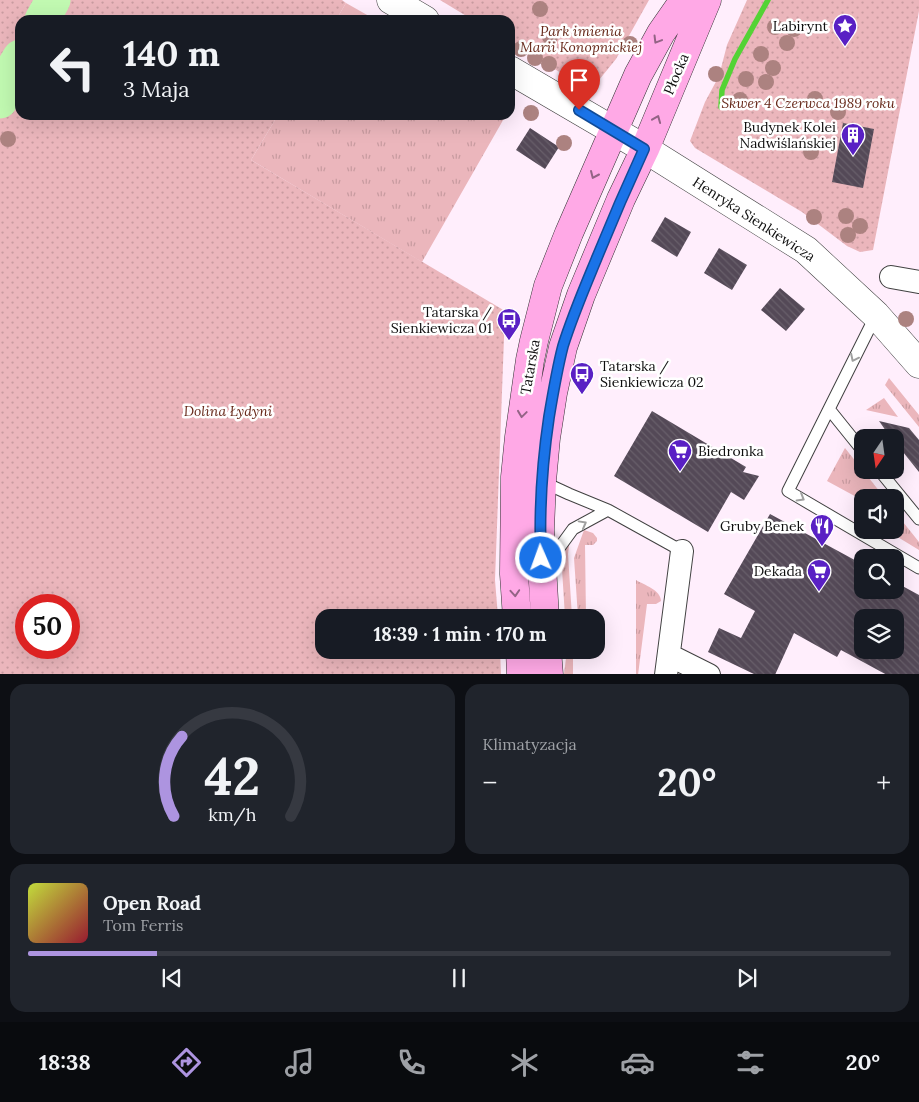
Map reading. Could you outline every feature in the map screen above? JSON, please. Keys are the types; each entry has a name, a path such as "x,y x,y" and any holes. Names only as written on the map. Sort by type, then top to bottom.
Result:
{"main road":[{"path":"613,131 642,65 684,0"},
{"name":"Płocka","path":"644,149 707,0"},
{"name":"Tatarska","path":"516,609 514,574 515,477 519,437 534,341 548,286 613,131"},
{"name":"Tatarska","path":"544,609 540,530 546,438 553,392 563,346 585,286 644,149"},
{"path":"520,659 521,674"},
{"path":"548,659 549,674"}],"street":[{"path":"391,0 416,15"},
{"name":"Henryka Sienkiewicza","path":"515,73 644,149 806,250 876,315 919,364"},
{"path":"891,277 919,282"},
{"path":"682,551 668,665 708,674"}],"lane":[{"path":"876,315 788,491 919,568"},
{"path":"829,409 854,440"},
{"path":"886,479 919,520"},
{"path":"542,481 608,510 682,551"},
{"path":"541,572 573,529 608,510"}],"green space":[{"name":"Dolina Łydyni","path":"0,0 342,0 346,3 339,15 15,15 15,120 275,120 251,160 505,311 495,580 497,609 315,609 315,659 500,659 501,674 0,674"},
{"name":"Park imienia Marii Konopnickiej","path":"440,0 649,0 616,59 599,80 571,79 515,45 515,15 465,15"},
{"name":"Skwer 4 Czerwca 1989 roku","path":"747,0 919,0 919,11 873,250 860,252 847,246 802,212 695,148 690,141 705,102 719,76 727,45"},
{"path":"346,3 367,15 339,15"},
{"path":"275,120 503,120 422,262 251,160"},
{"path":"889,378 919,415 919,427 885,385"},
{"path":"884,398 898,417 866,410"},
{"path":"845,448 854,459 854,479 870,479 878,489 854,489 854,496 827,481"},
{"path":"904,523 919,542 919,550 901,539 904,539"},
{"path":"584,530 593,533 597,541 593,545 585,545 586,609 577,609 574,558"},
{"path":"570,538 568,554 571,609 564,609 562,552"},
{"path":"636,580 655,591 661,601 656,604 647,604 638,674 636,674"},
{"path":"566,659 573,659 573,674 564,674"}],"building":[{"name":"Budynek Kolei Nadwiślańskiej","path":"843,123 874,129 863,188 832,182"},
{"path":"530,128 559,147 545,169 516,150"},
{"path":"665,217 691,232 677,257 651,241"},
{"path":"719,248 747,265 732,290 704,273"},
{"path":"780,288 805,309 786,331 761,310"},
{"name":"Biedronka","path":"652,411 746,467 743,472 759,476 744,500 731,492 708,532 614,476"},
{"path":"879,421 909,428 919,440 919,472 904,453 904,429 885,429"},
{"name":"Dekada","path":"770,514 854,560 854,599 904,599 904,587 919,595 919,674 885,674 858,659 904,659 904,609 854,609 854,657 841,650 837,657 794,633 775,674 754,674 708,652 719,628 741,638 755,611 724,594"}],"waterway":[{"path":"45,15 53,0"},
{"path":"721,107 722,90 735,59 768,0"},
{"path":"0,101 15,65"}],"place":[{"name":"Labirynt","path":"845,47"},
{"name":"Budynek Kolei Nadwiślańskiej","path":"853,156"},
{"name":"Tatarska / Sienkiewicza 01","path":"509,341"},
{"name":"Tatarska / Sienkiewicza 02","path":"582,395"},
{"name":"Biedronka","path":"680,472"},
{"name":"Gruby Benek","path":"822,547"},
{"name":"Dekada","path":"819,592"}],"route":[{"path":"541,558 542,481 546,438 563,346 581,295 644,149 579,110"}]}
